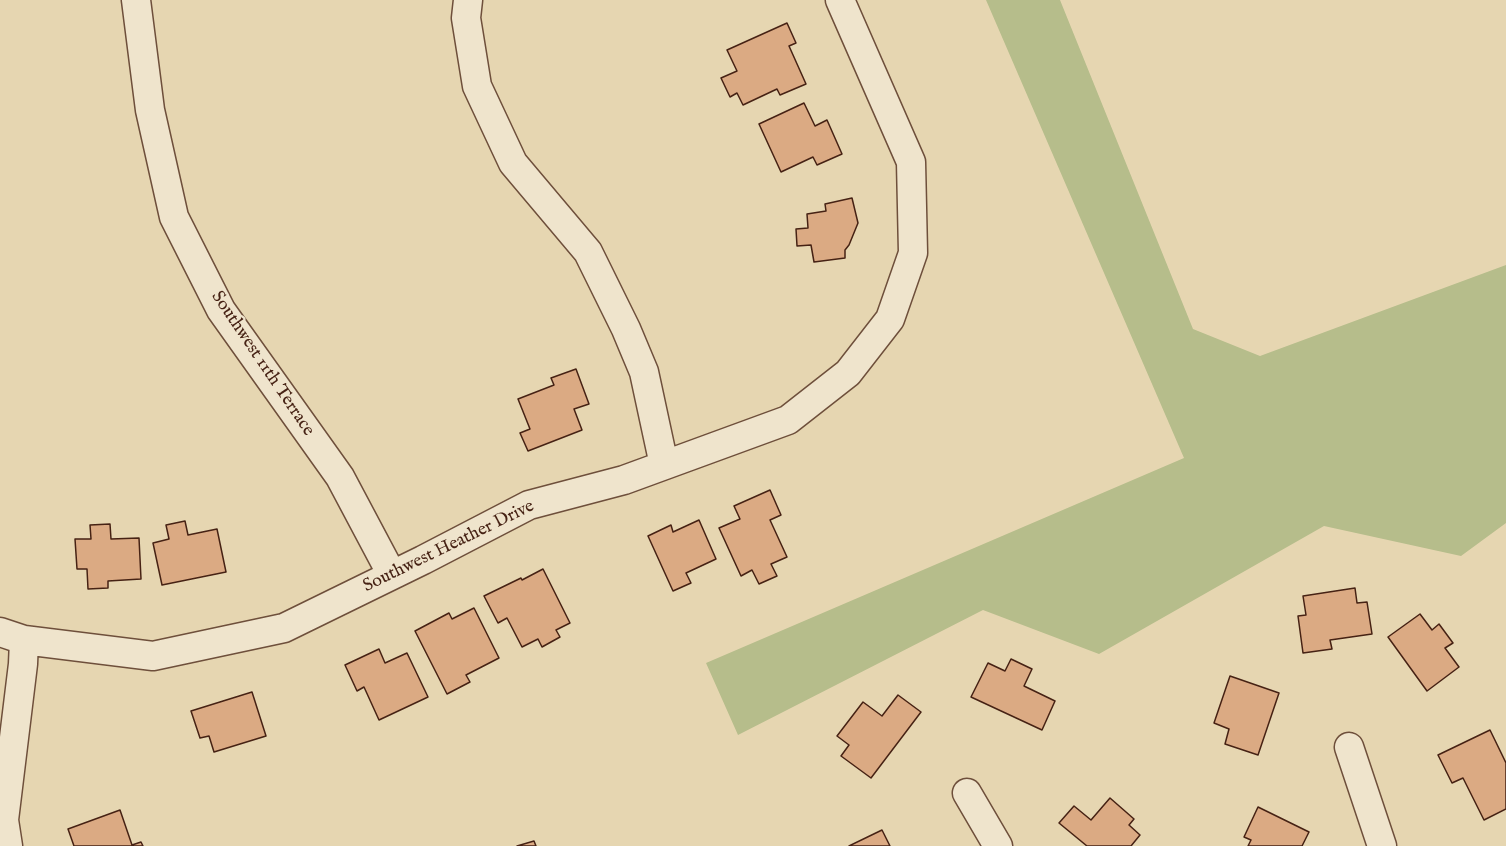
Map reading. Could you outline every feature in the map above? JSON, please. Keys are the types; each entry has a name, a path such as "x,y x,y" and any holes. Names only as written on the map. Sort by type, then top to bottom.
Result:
{"street":[{"name":"Southwest 11th Terrace","path":"136,0 150,110 174,217 221,310 340,477 392,575"},
{"path":"468,0 466,18 477,86 513,163 588,252 644,372 664,465"},
{"name":"Southwest Heather Drive","path":"12,636 153,656 284,628 529,505 624,480 788,420 848,373 890,319 913,253 911,162 840,0"},
{"path":"8,846 4,820 23,664 12,636"},
{"path":"1349,747 1382,846"},
{"path":"967,793 998,846"}],"green space":[{"path":"986,0 1060,0 1193,329 1260,356 1506,265 1506,523 1461,556 1324,526 1099,654 983,610 738,735 706,663 1184,458"}],"building":[{"path":"787,23 796,43 789,46 806,84 780,95 777,89 743,105 737,93 730,97 721,78 737,71 727,50"},
{"path":"804,103 815,126 827,120 842,154 817,165 813,157 781,172 759,124"},
{"path":"852,198 858,223 845,250 845,258 814,262 811,245 797,246 796,229 808,228 807,214 826,211 825,204"},
{"path":"576,369 589,404 574,409 582,430 528,451 520,433 530,429 518,399 554,385 551,378"},
{"path":"770,490 781,515 770,520 787,557 771,564 777,576 759,584 752,570 741,576 719,528 740,519 734,506"},
{"path":"699,520 716,559 686,573 691,583 673,591 648,536 671,525 673,532"},
{"path":"185,521 188,535 217,529 226,572 162,585 153,543 169,539 166,525"},
{"path":"110,524 111,539 139,538 141,579 108,581 108,588 88,589 87,569 77,569 75,539 91,539 90,525"},
{"path":"543,569 570,623 556,630 560,637 542,647 538,639 522,647 507,618 498,623 484,596"},
{"path":"1355,588 1357,603 1367,602 1372,634 1330,640 1332,649 1303,653 1298,616 1306,615 1303,596"},
{"path":"474,608 499,658 466,675 470,682 447,694 415,631 449,613 452,619"},
{"path":"1420,614 1432,630 1439,624 1453,643 1445,648 1459,667 1427,691 1388,637"},
{"path":"379,649 385,663 407,653 428,697 379,720 364,687 357,691 345,665"},
{"path":"1011,659 1032,669 1024,686 1055,701 1042,730 971,697 988,663 1005,671"},
{"path":"1230,676 1279,693 1258,755 1225,744 1229,729 1214,723"},
{"path":"252,692 266,736 214,752 209,736 200,738 191,711"},
{"path":"898,695 921,712 871,778 841,756 849,745 837,736 863,702 882,716"},
{"path":"1490,730 1506,763 1506,809 1484,820 1463,778 1452,783 1438,755"},
{"path":"1110,798 1134,819 1129,825 1140,835 1131,846 1087,846 1059,823 1074,806 1091,820"},
{"path":"1258,807 1309,832 1302,846 1248,846 1251,840 1244,837"},
{"path":"120,810 132,845 141,842 143,846 74,846 68,829"},
{"path":"882,830 890,846 849,846"},
{"path":"534,841 536,846 517,846"}]}
